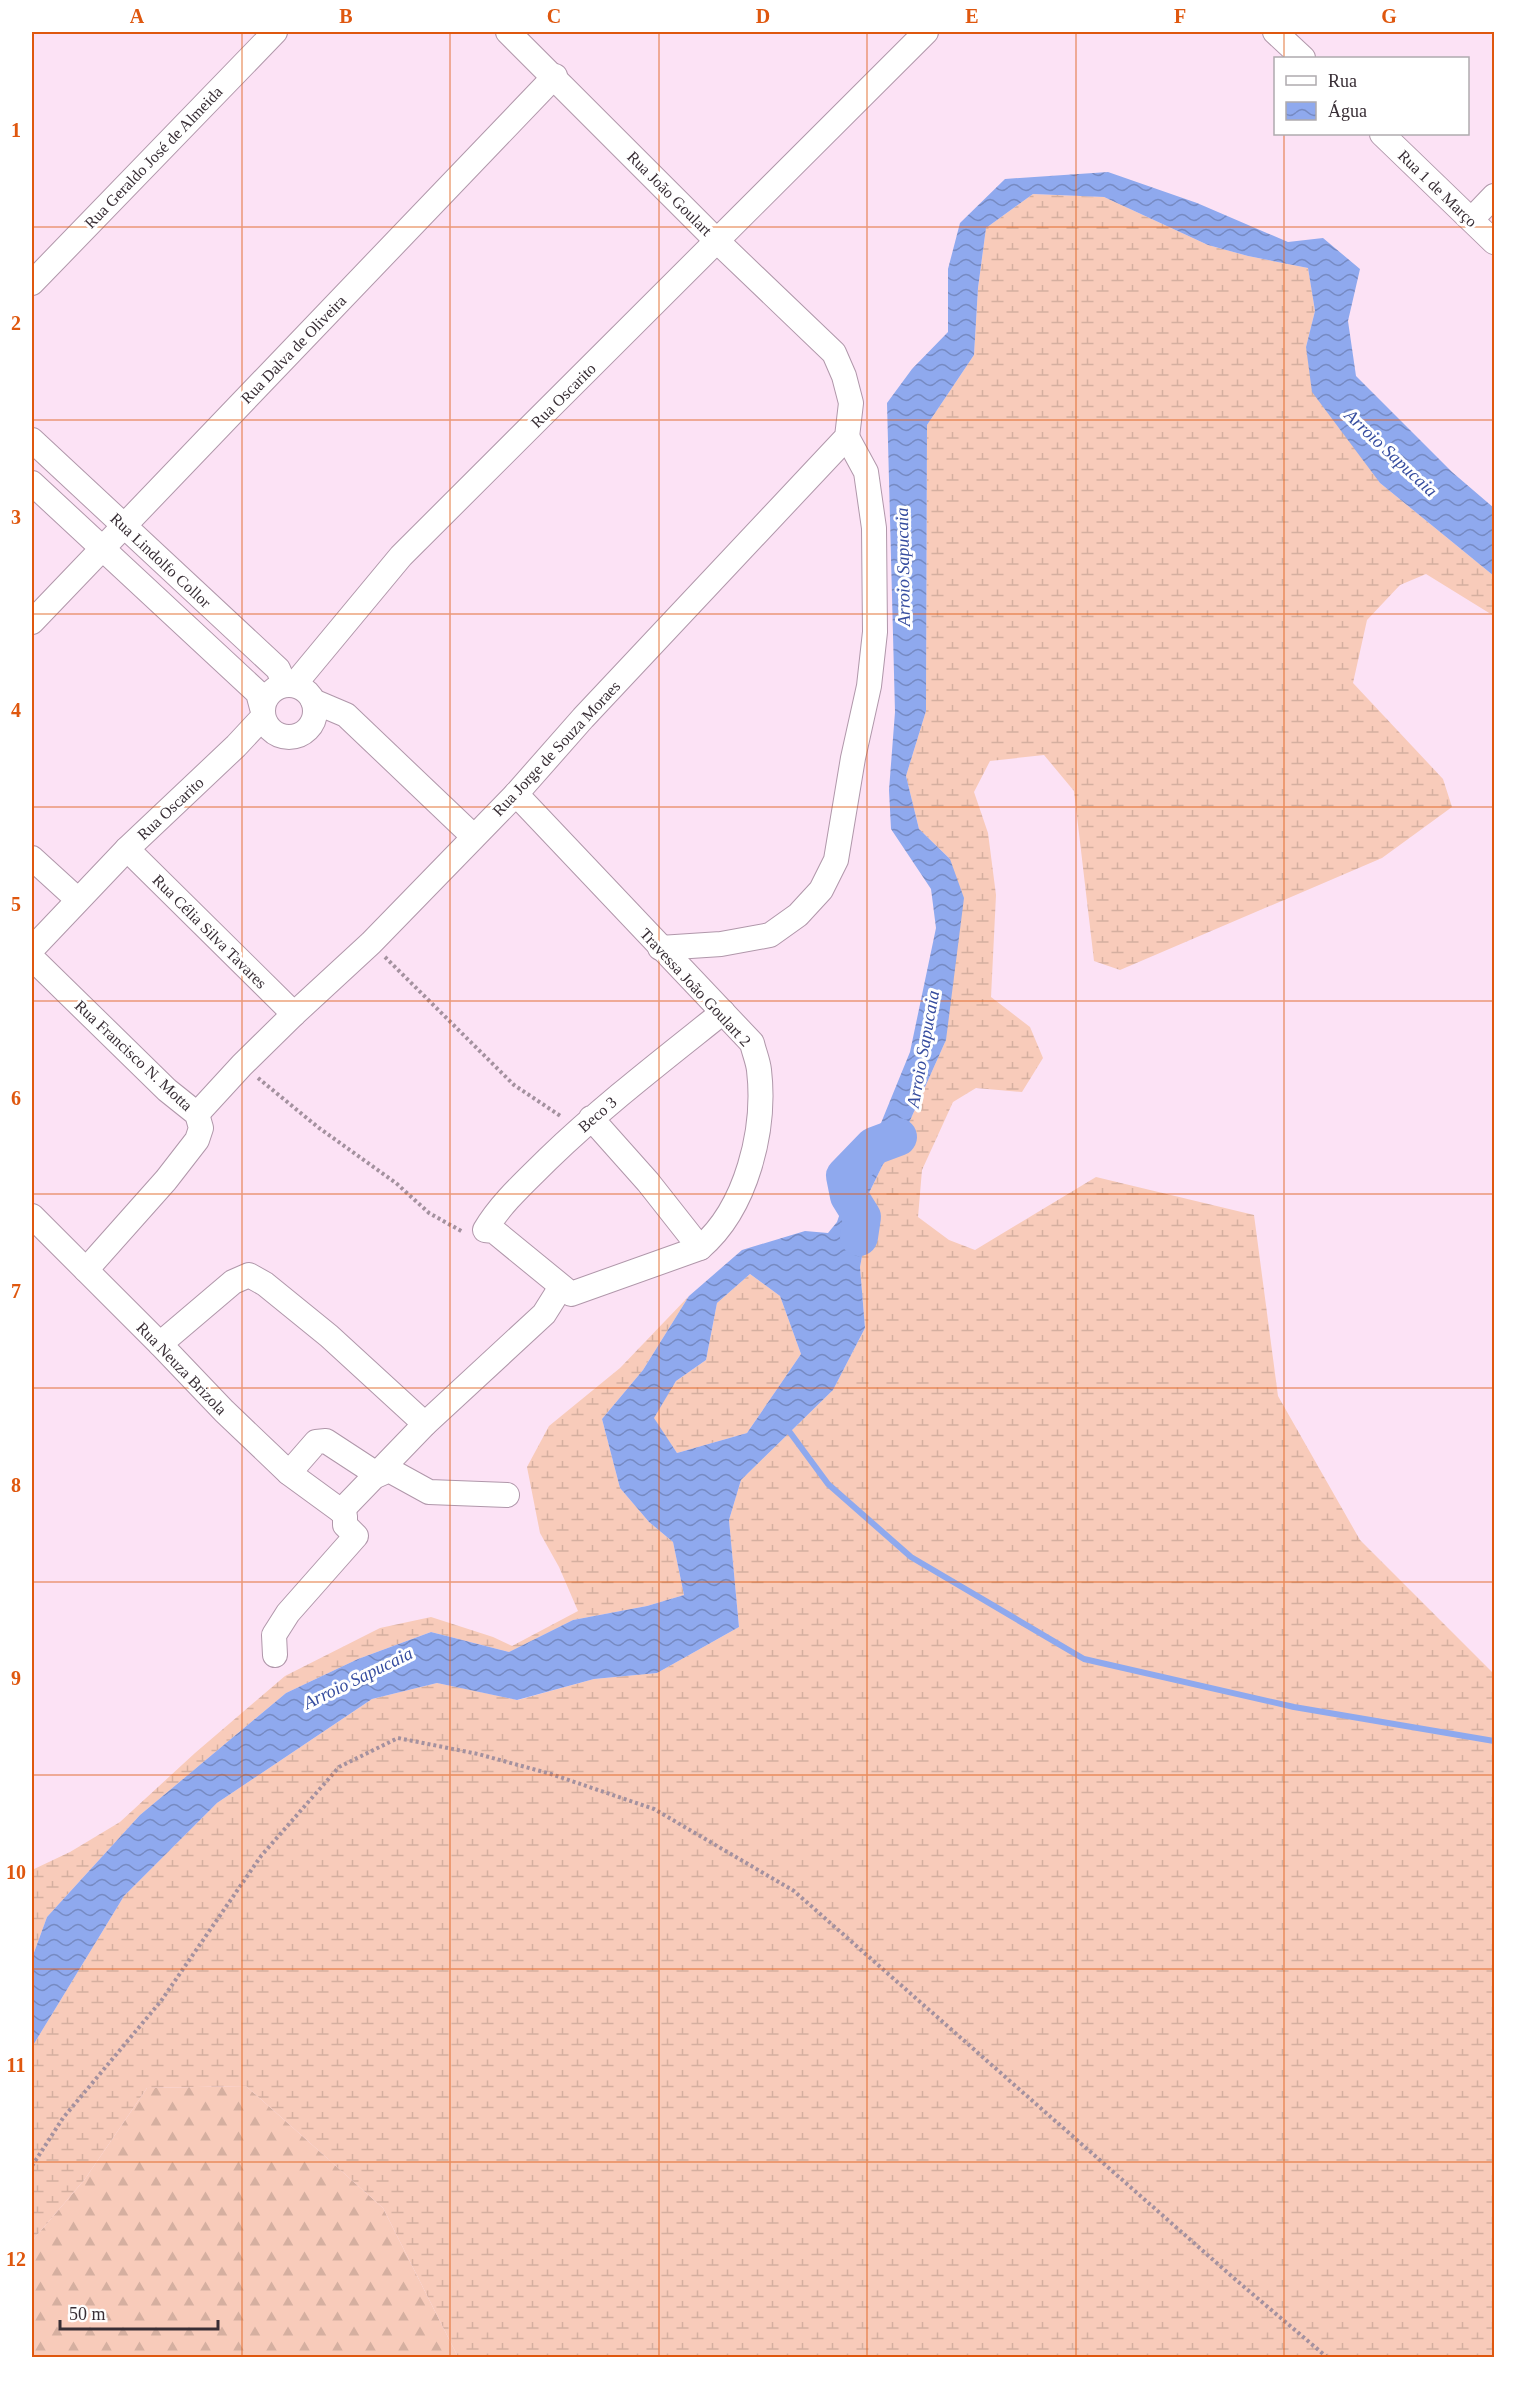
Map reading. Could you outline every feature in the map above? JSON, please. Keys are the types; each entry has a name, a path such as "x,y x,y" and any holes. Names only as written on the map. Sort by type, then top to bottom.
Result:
{"street":[{"name":"Rua Geraldo José de Almeida","path":"32,283 275,32"},
{"name":"Rua João Goulart","path":"508,32 555,76 717,241 834,352 844,376 851,403 847,436"},
{"name":"Rua Oscarito","path":"289,685 401,556 926,32"},
{"path":"1275,32 1302,57"},
{"name":"Rua Dalva de Oliveira","path":"32,622 555,76"},
{"name":"Rua 1 de Março","path":"1383,135 1494,242"},
{"path":"1472,219 1494,196"},
{"path":"660,948 722,944 770,935 798,915 821,890 836,860 853,758 869,686 875,632 874,528 866,472 847,436"},
{"name":"Rua Jorge de Souza Moraes","path":"197,1114 242,1065 371,943 516,794 583,718 847,436"},
{"name":"Rua Lindolfo Collor","path":"32,440 278,669 289,685"},
{"name":"Rua Lindolfo Collor","path":"32,483 258,693 262,713"},
{"path":"289,685 309,693 313,701 315,709 310,726 297,736 279,736 272,731 262,713 270,692 289,685"},
{"path":"313,701 346,715 473,836"},
{"name":"Rua Oscarito","path":"32,948 127,849 236,746 262,713"},
{"name":"Travessa João Goulart 2","path":"516,794 752,1043 759,1068 760,1103 756,1146 735,1204 716,1234 700,1248"},
{"name":"Rua Célia Silva Tavares","path":"127,849 294,1014"},
{"path":"32,858 77,899"},
{"name":"Rua Francisco N. Motta","path":"32,958 167,1090 197,1114 201,1128 197,1140 166,1180 86,1269"},
{"name":"Beco 3","path":"485,1230 527,1180 586,1123 723,1012"},
{"path":"485,1230 494,1231 571,1294 700,1248 648,1182 586,1123"},
{"name":"Rua Neuza Brizola","path":"32,1216 224,1411 289,1473 341,1511"},
{"path":"160,1344 233,1282 249,1275 265,1284 328,1336 425,1424"},
{"path":"275,1655 274,1635 288,1613 356,1536 345,1525 345,1516 341,1511 425,1424 544,1314 561,1287"},
{"path":"289,1473 316,1442 326,1441 378,1474"},
{"path":"378,1474 389,1470 429,1492 507,1495"}],"path":[{"path":"371,943 514,1085 586,1123"},
{"path":"242,1065 319,1128 396,1183 429,1213 476,1239 485,1230"},
{"path":"32,2166 63,2118 161,2001 261,1856 339,1767 398,1738 478,1754 551,1774 654,1809 794,1891 1328,2358"}],"green space":[{"path":"1033,194 1104,197 1208,245 1308,268 1315,311 1306,347 1380,483 1494,576 1494,616 1426,574 1400,585 1367,620 1353,683 1443,779 1452,807 1382,858 1120,970 1094,961 1074,791 1044,755 990,761 974,792 988,833 996,895 991,997 1030,1027 1043,1058 1022,1092 976,1088 953,1102 922,1170 918,1217 949,1240 975,1250 1096,1177 1254,1215 1278,1396 1360,1540 1494,1674 1494,2357 458,2357 383,2208 246,2086 147,2088 85,2179 32,2241 32,2047 124,1896 217,1803 372,1699 437,1683 518,1700 594,1679 657,1673 739,1627 729,1520 741,1480 833,1390 865,1328 860,1267 867,1230 868,1195 887,1156 904,1134 946,1040 950,859 919,829 906,776 926,711 927,425 974,355 978,288 986,228"},
{"path":"750,1274 780,1296 801,1354 747,1433 677,1453 653,1418 676,1381 706,1360 717,1303"},
{"path":"689,1296 643,1370 602,1419 620,1488 649,1522 673,1542 684,1595 647,1606 573,1620 509,1652 431,1632 358,1659 286,1693 140,1815 47,1917 32,1958 32,1870 70,1852 120,1822 195,1753 285,1676 380,1628 431,1617 493,1637 512,1646 578,1611 559,1567 540,1533 527,1467 549,1426 620,1368"},
{"path":"246,2086 383,2208 458,2357 32,2358 32,2241 85,2179 147,2088"}],"water":[{"path":"1108,172 1197,203 1288,242 1323,238 1360,269 1348,321 1356,376 1452,472 1494,508 1494,576 1380,483 1312,392 1306,347 1315,311 1308,268 1208,245 1104,197 1033,194 986,228 978,288 974,355 927,425 926,711 906,776 919,829 950,859 964,898 946,1040 904,1134 887,1156 868,1195 867,1230 860,1267 865,1328 833,1390 741,1480 729,1520 739,1627 657,1673 594,1679 517,1700 437,1683 372,1699 217,1803 124,1896 32,2047 32,1958 47,1917 140,1815 286,1693 358,1659 431,1632 509,1652 573,1620 647,1606 684,1595 673,1542 649,1522 620,1488 602,1419 643,1370 689,1296 742,1250 805,1231 828,1233 837,1222 863,1145 881,1123 910,1052 936,928 931,889 891,829 889,790 895,712 887,403 912,369 948,332 948,269 960,223 1005,179","holes":["750,1274 780,1296 801,1354 747,1433 677,1453 654,1418 676,1381 706,1360 717,1303"]}],"waterway":[{"name":"Arroio Sapucaia","path":"859,1237 862,1217 849,1196 845,1176 874,1146 898,1137"},
{"path":"786,1427 828,1484 911,1557 1084,1659 1294,1707 1494,1741"}]}
